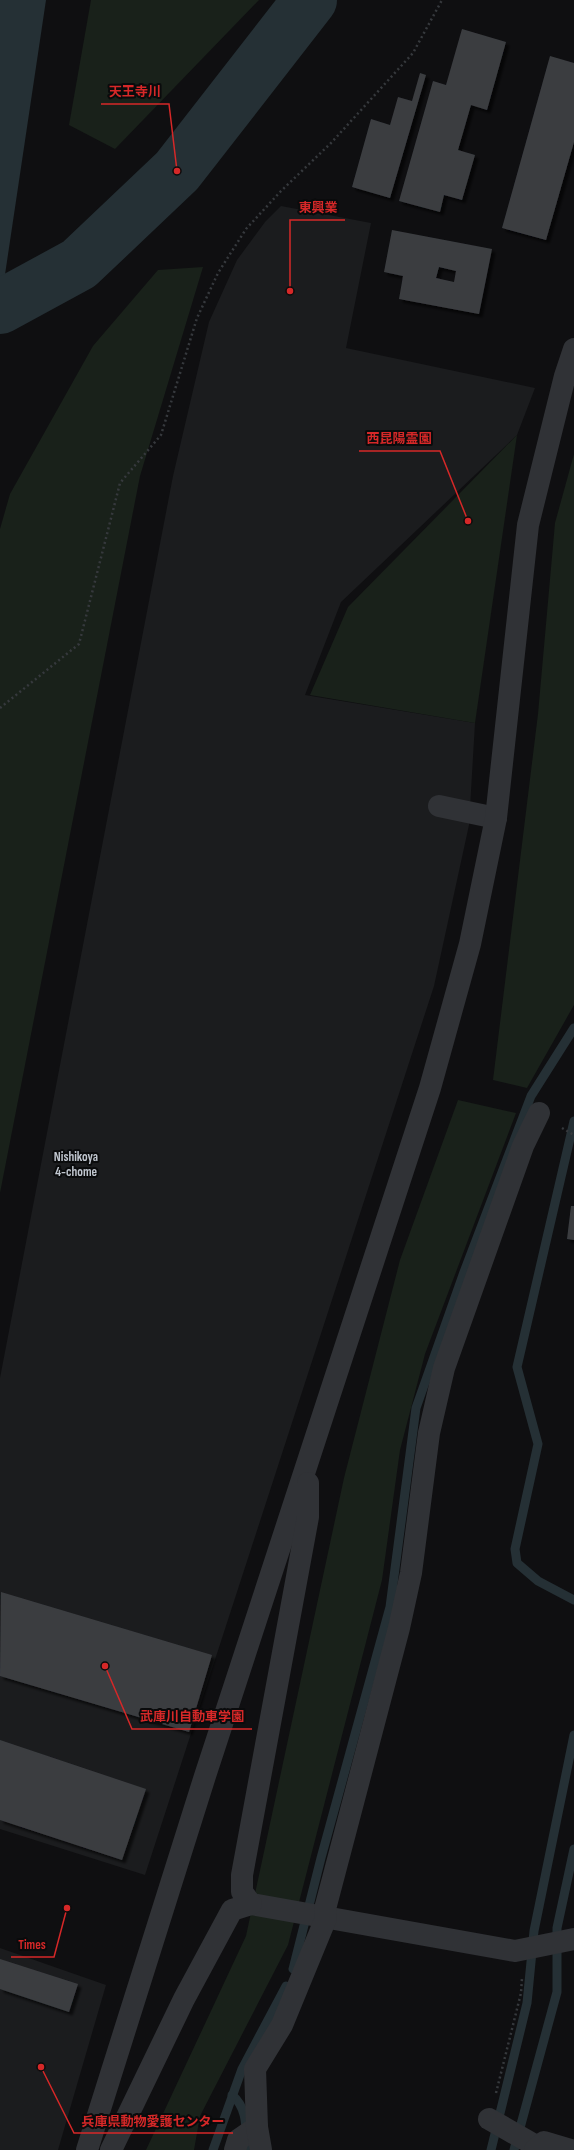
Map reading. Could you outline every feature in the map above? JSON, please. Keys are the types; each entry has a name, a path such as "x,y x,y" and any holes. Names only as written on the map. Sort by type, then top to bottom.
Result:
{"street":[{"path":"87,2150 206,1776 430,1088 470,944 496,818 528,525 565,376 574,349"},
{"path":"439,806 496,818"},
{"path":"249,2140 255,2069 282,2026 323,1917 399,1628 411,1573 429,1433 444,1368 523,1146 539,1113"},
{"path":"251,1904 242,1892 242,1874 308,1517 309,1463"},
{"path":"111,2150 184,1999 232,1910 251,1904 515,1951 572,1940"},
{"path":"489,2119 537,2149 544,2142 571,2150"}],"path":[{"path":"0,708 78,644 120,483 161,435 197,318 218,273 246,229 281,191 331,143 413,53 442,0"},
{"path":"562,1128 574,1135"},
{"path":"489,2119 521,1994 524,1958 515,1951"}],"shaded area":[{"path":"0,0 46,0 0,308"},
{"path":"91,0 259,0 115,149 69,125"},
{"path":"281,206 371,223 346,348 535,388 517,435 341,602 305,695 475,723 469,825 434,986 145,1875 0,1829 0,1378 173,476 209,322 237,260 265,222"},
{"path":"203,267 140,476 0,1193 0,529 10,494 93,346 158,270"},
{"path":"517,435 475,723 310,695 348,607"},
{"path":"574,454 574,1005 527,1088 493,1080 538,714 555,523"},
{"path":"458,1100 516,1113 425,1354 400,1450 382,1580 288,1945 200,2116 194,2150 146,2150 246,1936 344,1478 400,1260"},
{"path":"0,1948 106,1985 58,2150 0,2150"}],"building":[{"path":"462,29 506,42 487,110 471,105 458,150 475,155 462,200 444,195 440,212 399,201 433,81 446,85"},
{"path":"550,56 574,63 574,142 546,240 502,228"},
{"path":"420,73 426,75 390,198 352,187 371,119 390,125 398,97 412,101"},
{"path":"392,230 492,249 479,314 399,299 403,276 384,272","holes":["439,267 456,271 454,282 436,278"]},
{"path":"571,1206 574,1206 574,1240 567,1239"},
{"path":"1,1592 212,1655 189,1732 0,1676"},
{"path":"0,1740 146,1789 122,1860 0,1820"},
{"path":"0,1959 78,1984 69,2012 0,1989"}],"waterway":[{"path":"0,307 79,264 177,171 310,0"},
{"path":"293,1969 321,1858 390,1607 416,1408 464,1272 531,1096 574,1028"},
{"path":"574,1121 517,1367 538,1444 515,1549 517,1563 538,1581 574,1600"},
{"path":"491,2150 527,2003 534,1931 574,1735"},
{"path":"514,2150 557,1992 557,1928 574,1849"},
{"path":"213,2150 242,2069 286,1986"},
{"path":"232,2095 237,2100 244,2113 247,2150"}],"place":[{"name":"天王寺川","path":"177,171"},
{"name":"東興業","path":"290,291"},
{"name":"西昆陽霊園","path":"468,521"},
{"name":"武庫川自動車学園","path":"105,1666"},
{"name":"Times","path":"67,1908"},
{"name":"兵庫県動物愛護センター","path":"41,2067"}],"district":[{"name":"Nishikoya 4-chome","path":"76,1164"}]}
